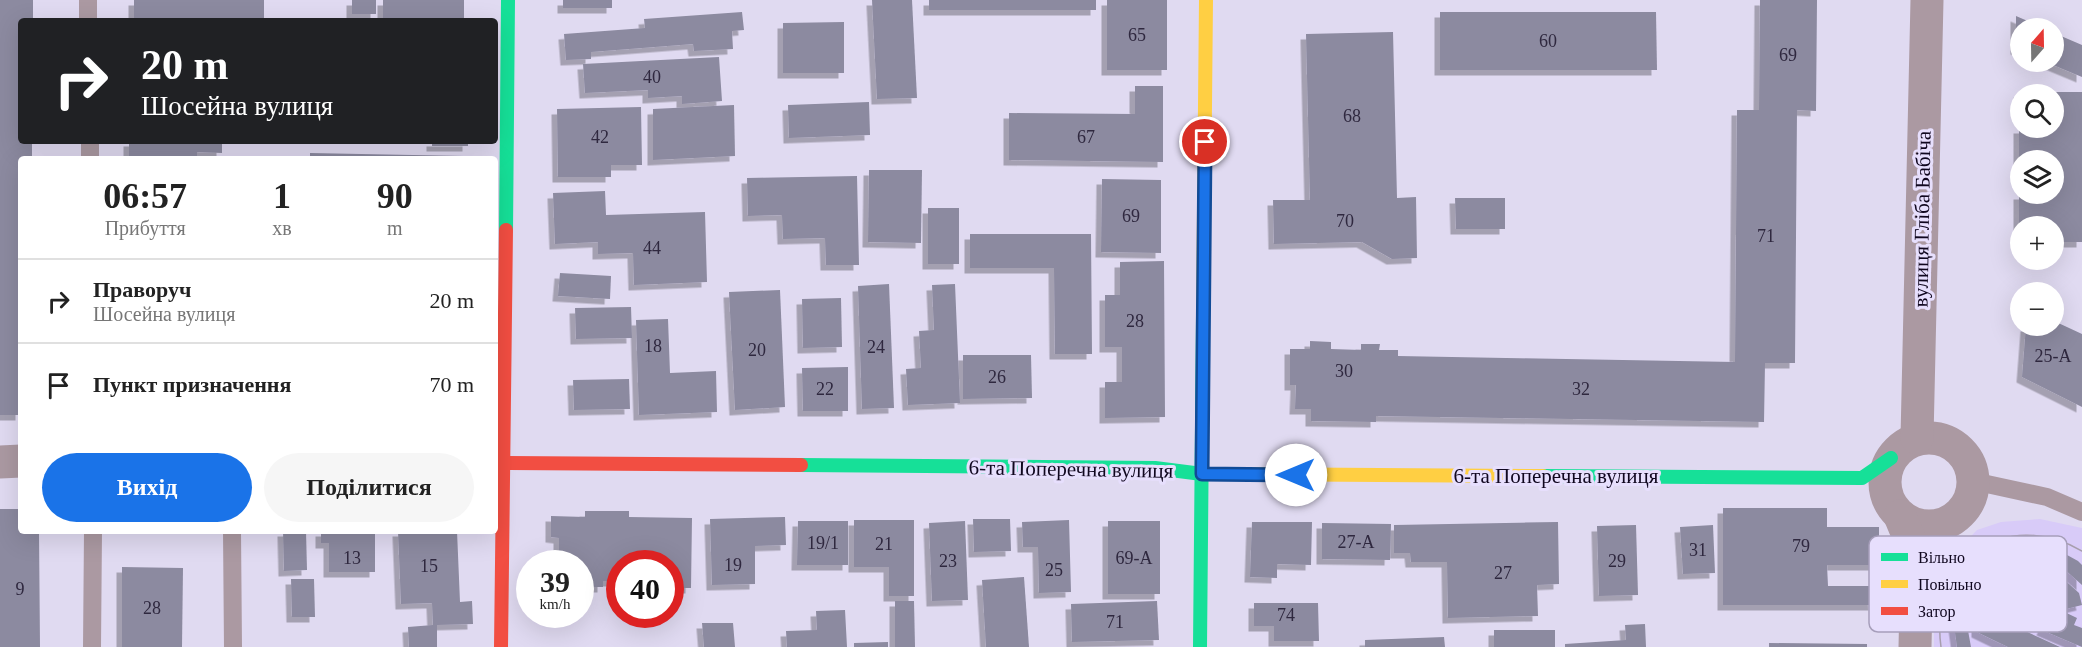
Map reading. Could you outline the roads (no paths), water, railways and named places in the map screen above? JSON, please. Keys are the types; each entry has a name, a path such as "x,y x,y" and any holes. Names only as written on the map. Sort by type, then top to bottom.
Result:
{"street":[{"path":"501,647 499,463 508,0"},
{"path":"1200,647 1206,0"},
{"name":"вулиця Гліба Бабіча","path":"1917,438 1927,0"},
{"path":"1933,536 1942,525 1965,508 1971,495 1973,481 1970,465 1960,451 1946,441 1917,438 1901,447 1891,458 1862,478 1914,524 1942,525"},
{"path":"1891,458 1886,471 1884,487 1908,536"},
{"path":"0,462 18,462"},
{"name":"6-та Поперечна вулиця","path":"499,463 1155,468 1202,474 1862,478"},
{"path":"1915,632 1915,647"}],"lane":[{"path":"88,0 88,18"},
{"path":"1973,481 2047,497 2082,512"},
{"path":"92,647 93,534"},
{"path":"231,534 233,647"}],"tram line":[{"path":"2020,536 2033,536"},
{"path":"2067,545 2082,551"},
{"path":"1941,632 1941,647"}]}
